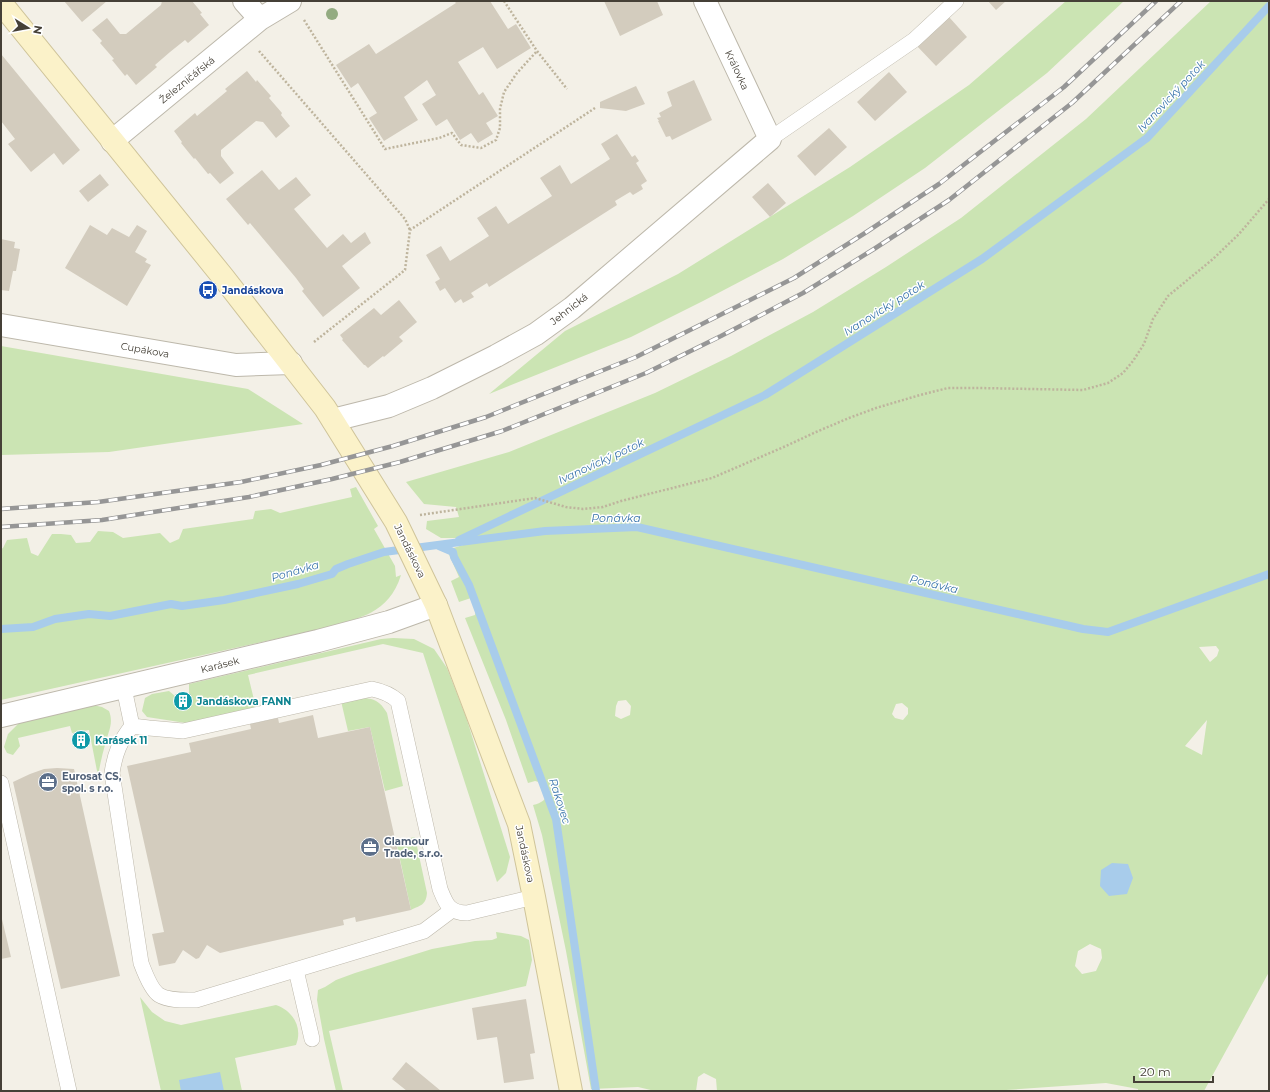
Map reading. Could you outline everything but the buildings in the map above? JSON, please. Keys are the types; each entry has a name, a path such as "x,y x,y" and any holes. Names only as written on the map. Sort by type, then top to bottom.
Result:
{"street":[{"path":"244,1 260,19"},
{"name":"Královka","path":"705,1 770,139"},
{"name":"Jandáskova","path":"1,3 291,363 333,420 398,526 436,605 519,824 571,1091"},
{"name":"Železničářská","path":"112,140 260,19 295,8"},
{"name":"Jehnická","path":"333,420 389,406 432,388 536,334 572,308 770,139"},
{"name":"Cupákova","path":"1,325 236,366 291,363"},
{"name":"Karásek","path":"1,716 318,641 389,622 436,605"}],"lane":[{"path":"770,139 914,40 956,1"},
{"path":"124,688 132,726 119,746 114,758 112,773 141,963 148,980 158,995 176,1000 196,1000 424,931 452,910"},
{"path":"132,726 183,731 372,689 382,691 391,695 398,701 440,889 445,903 452,910 460,913 466,913 534,897"},
{"path":"1,783 69,1091"},
{"path":"296,970 312,1039"}],"path":[{"path":"504,1 536,51 567,89"},
{"path":"295,8 385,149 440,138 452,132 461,144 481,148 496,140 500,128 500,109 504,92 517,73 536,51"},
{"path":"243,33 405,219 410,230 405,270 314,342"},
{"path":"410,230 595,108"},
{"path":"398,526 413,516 535,498 566,507 583,509 602,507 712,478 816,432 876,408 948,388 1083,390 1108,383 1123,373 1133,361 1144,344 1154,319 1168,296 1213,259 1239,234 1269,199"}],"green space":[{"path":"1066,1 1124,1 1047,73 925,168 853,216 783,259 703,301 631,337 489,394 565,331 678,274 850,167 969,85"},
{"path":"1211,1 1269,1 1269,972 1204,1091 1138,1091 1138,1089 1106,1083 1005,1091 717,1091 716,1079 704,1073 698,1077 696,1091 655,1091 638,1087 591,1089 566,951 542,835 533,805 543,801 550,792 546,784 535,781 528,783 506,720 465,618 475,615 476,605 471,598 459,602 451,581 459,577 447,550 463,545 457,538 441,538 426,529 427,521 459,517 456,507 424,504 406,482 509,452 655,393 731,356 813,312 961,218 1086,119","holes":["1216,646 1219,650 1217,656 1210,662 1199,647","626,700 631,706 630,715 621,719 615,716 618,701","902,703 908,708 908,714 903,720 895,718 892,714 896,704","1207,720 1202,755 1185,746","1090,944 1101,949 1102,958 1096,971 1082,974 1075,966 1078,951"]},
{"path":"1,346 248,389 303,424 109,452 1,455"},
{"path":"356,487 378,526 374,529 395,566 396,577 401,575 396,588 389,598 381,606 371,612 350,621 325,628 1,700 1,549 7,540 27,538 31,553 38,556 52,534 71,535 76,543 90,542 98,531 113,532 123,538 160,533 170,543 179,539 183,529 253,519 255,511 271,509 280,513 352,497 350,489"},
{"path":"381,639 414,639 434,649 447,668 466,717 510,857 506,873 497,882 423,653 383,644 248,675 256,708 196,721 186,723 147,717 142,711 145,698 152,694 169,691 175,696 177,708 191,705 189,684"},
{"path":"360,698 376,701 387,713 403,786 385,791 370,727 348,731 341,701"},
{"path":"93,705 102,707 109,711 111,720 98,776 89,730 72,733 70,726 18,738 20,746 13,755 7,753 4,747 8,734 21,721"},
{"path":"415,837 427,893 424,902 420,906 411,910 396,841"},
{"path":"496,932 521,936 529,940 532,960 526,986 329,1031 343,1091 336,1091 317,1000 318,990 336,980 355,973 432,949 475,941 492,940 497,938"},
{"path":"140,997 152,1012 165,1021 181,1025 276,1005 287,1011 295,1020 298,1038 296,1045 235,1058 242,1091 161,1091"}],"water":[{"path":"1112,863 1128,864 1133,878 1127,894 1109,896 1100,886 1101,870"},
{"path":"220,1072 224,1091 181,1091 179,1080"}],"waterway":[{"name":"Ivanovický potok","path":"459,540 765,395 982,259 1147,138 1269,6"},
{"name":"Ponávka","path":"1,629 33,627 55,619 89,614 110,616 171,604 182,606 224,600 298,584 332,574 336,569 384,552 545,531 637,527 1083,629 1108,632 1269,574"},
{"name":"Rakovec","path":"439,546 453,552 454,557 469,585 556,819 596,1091"}],"railway":[{"path":"1,509 98,502 241,482 321,465 393,446 486,417 636,357 794,278 939,184 1064,87 1156,1"},
{"path":"1,527 102,520 249,497 332,479 400,462 502,431 646,373 803,293 949,200 1072,103 1181,1"}],"place":[{"name":"Jandáskova","path":"208,290"},
{"name":"Jandáskova FANN","path":"183,701"},
{"name":"Karásek 11","path":"81,740"},
{"name":"Eurosat CS, spol. s r.o.","path":"48,782"},
{"name":"Glamour Trade, s.r.o.","path":"370,847"}]}
